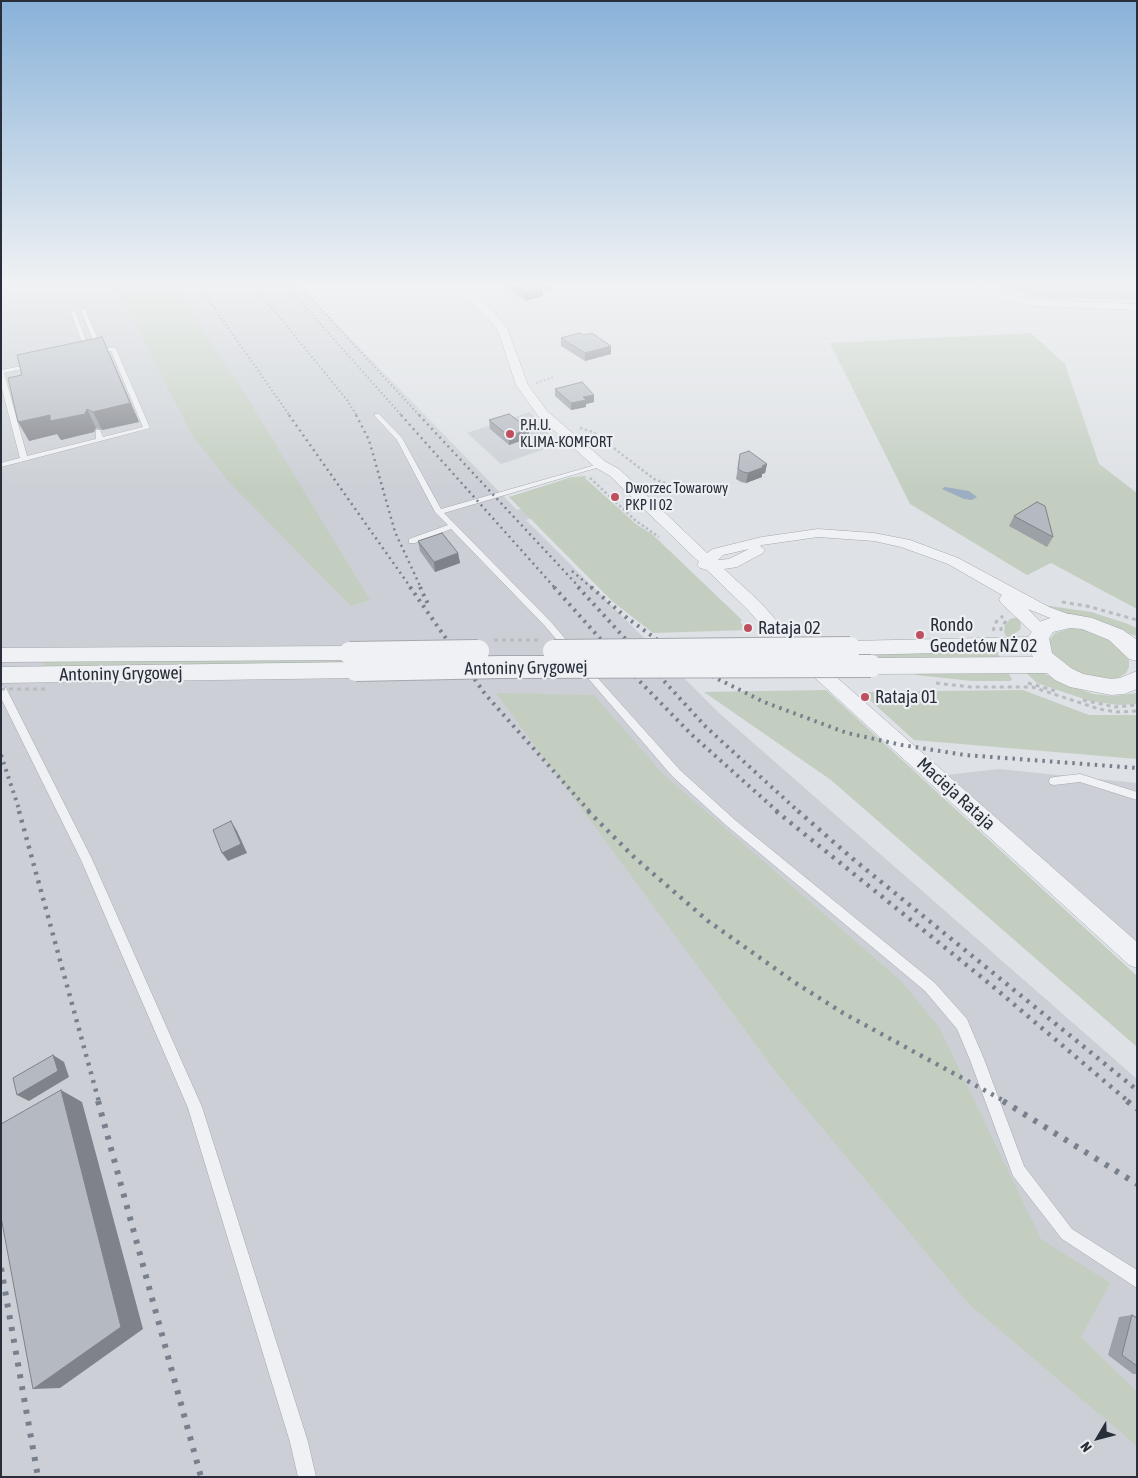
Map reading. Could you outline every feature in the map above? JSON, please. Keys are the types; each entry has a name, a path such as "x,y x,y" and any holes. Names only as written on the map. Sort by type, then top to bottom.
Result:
{"street":[{"name":"Macieja Rataja","path":"511,351 524,387 543,414 601,465 614,472 742,610 775,631 1137,957"},
{"path":"703,566 732,564 766,546 799,535 842,533 906,543 938,554 1043,611 1070,621 1101,628 1134,647"},
{"path":"966,568 1006,598 1039,637 1044,658 1063,674 1095,686 1124,686 1137,679"},
{"path":"1039,637 1046,627 1070,621"},
{"name":"Antoniny Grygowej","path":"1,675 353,661 850,648 1039,637"},
{"name":"Antoniny Grygowej","path":"1,655 43,673"},
{"name":"Antoniny Grygowej","path":"353,661 511,667 1051,665"}],"lane":[{"path":"85,351 86,354 100,351"},
{"path":"1,465 147,428 114,351"},
{"path":"24,460 1,373 43,363"},
{"path":"377,415 400,438 439,512 548,624 609,699 676,773 731,823 930,987 962,1024 977,1059 1018,1171 1067,1234 1137,1280"},
{"path":"98,432 100,440"},
{"path":"439,512 601,465"},
{"path":"412,541 453,526"},
{"path":"1,688 74,832 194,1107 300,1442 307,1477"},
{"path":"1054,781 1080,778 1137,796"}],"path":[{"path":"524,387 554,377"},
{"path":"573,427 589,430 654,479 665,483"},
{"path":"584,470 636,521 666,544"},
{"path":"1,688 43,673"},
{"path":"930,678 969,683 1028,683 1097,704 1137,706"},
{"path":"932,683 970,687 1032,687 1099,709 1116,712 1137,711"}],"shaded area":[{"path":"1,351 363,351 517,510 542,502 551,511 526,520 718,712 1137,1079 1137,1477 1,1477"},
{"path":"530,412 555,440 557,445 501,464 467,433"},
{"path":"999,769 1137,783 1137,942 946,775"}],"green space":[{"path":"149,351 217,351 370,600 351,606 228,481 192,435"},
{"path":"834,351 1051,351 1065,364 1099,464 1137,493 1137,609 1051,563 1027,575 910,504"},
{"path":"586,476 585,478 637,525 652,534 742,620 740,622 748,630 653,633 612,601 509,497 572,477"},
{"path":"1050,606 1091,612 1125,623 1137,628 1137,636 1043,608"},
{"path":"1018,617 1021,624 1020,630 1007,638 1004,632 1005,625 1010,619"},
{"path":"1072,628 1084,629 1107,638 1124,652 1129,660 1129,667 1126,673 1118,678 1095,678 1069,669 1052,654 1049,646 1050,639 1055,633"},
{"path":"996,651 1001,659 864,659 856,653"},
{"path":"347,658 352,664 43,666 42,662"},
{"path":"1007,671 1012,679 1010,681 972,681 916,675 915,673"},
{"path":"1025,672 1043,673 1093,694 1113,696 1137,693 1137,704 1118,705 1090,701 1037,683"},
{"path":"826,690 1137,976 1137,1047 831,780 704,692"},
{"path":"1023,690 1089,715 1137,715 1137,759 914,740 861,692"},
{"path":"496,693 594,695 663,774 901,981 939,1027 1041,1239 1110,1283 1081,1337 1137,1392 1137,1446 969,1304 779,1076"}],"water":[{"path":"945,487 969,491 977,497 972,500 964,499 942,489"}],"building":[{"path":"36,351 108,351 130,403 93,412 87,409 85,414 50,421 50,415 18,422 8,378 22,375 17,355"},
{"path":"582,382 594,395 583,397 586,400 571,403 555,389"},
{"path":"509,414 529,429 509,436 489,420"},
{"path":"749,451 767,464 748,473 738,469 740,454"},
{"path":"1037,502 1045,506 1053,537 1014,516"},
{"path":"442,533 458,553 434,562 418,541"},
{"path":"231,821 241,844 222,853 213,830"},
{"path":"53,1055 58,1071 17,1095 13,1078"},
{"path":"61,1090 121,1327 33,1389 1,1217 1,1124"},
{"path":"1132,1315 1137,1318 1137,1366 1122,1355"}],"railway":[{"path":"244,351 290,416"},
{"path":"307,351 347,400 357,416"},
{"path":"344,351 402,416"},
{"path":"360,351 420,416"},
{"path":"289,415 411,588"},
{"path":"356,415 369,440 395,532 421,588"},
{"path":"401,415 555,588"},
{"path":"419,415 580,588"},
{"path":"572,571 592,588"},
{"path":"410,587 485,694 590,812"},
{"path":"420,587 429,606"},
{"path":"554,587 620,661 692,735 778,812"},
{"path":"578,587 706,727 799,812"},
{"path":"591,587 627,618 698,669 764,702 847,733 902,745 965,755 1137,768"},
{"path":"1,755 20,812"},
{"path":"19,811 99,1102"},
{"path":"588,811 635,858 708,921 794,982 843,1013 1006,1102"},
{"path":"776,811 990,984 1129,1102"},
{"path":"798,811 853,859 1137,1090"},
{"path":"98,1101 201,1477"},
{"path":"1003,1101 1137,1184"},
{"path":"1127,1101 1137,1109"},
{"path":"1,1268 38,1477"}],"place":[{"name":"P.H.U. KLIMA-KOMFORT","path":"510,434"},
{"name":"Dworzec Towarowy PKP II 02","path":"615,497"},
{"name":"Rataja 02","path":"748,628"},
{"name":"Rondo Geodetów NŻ 02","path":"920,635"},
{"name":"Rataja 01","path":"865,697"}]}
